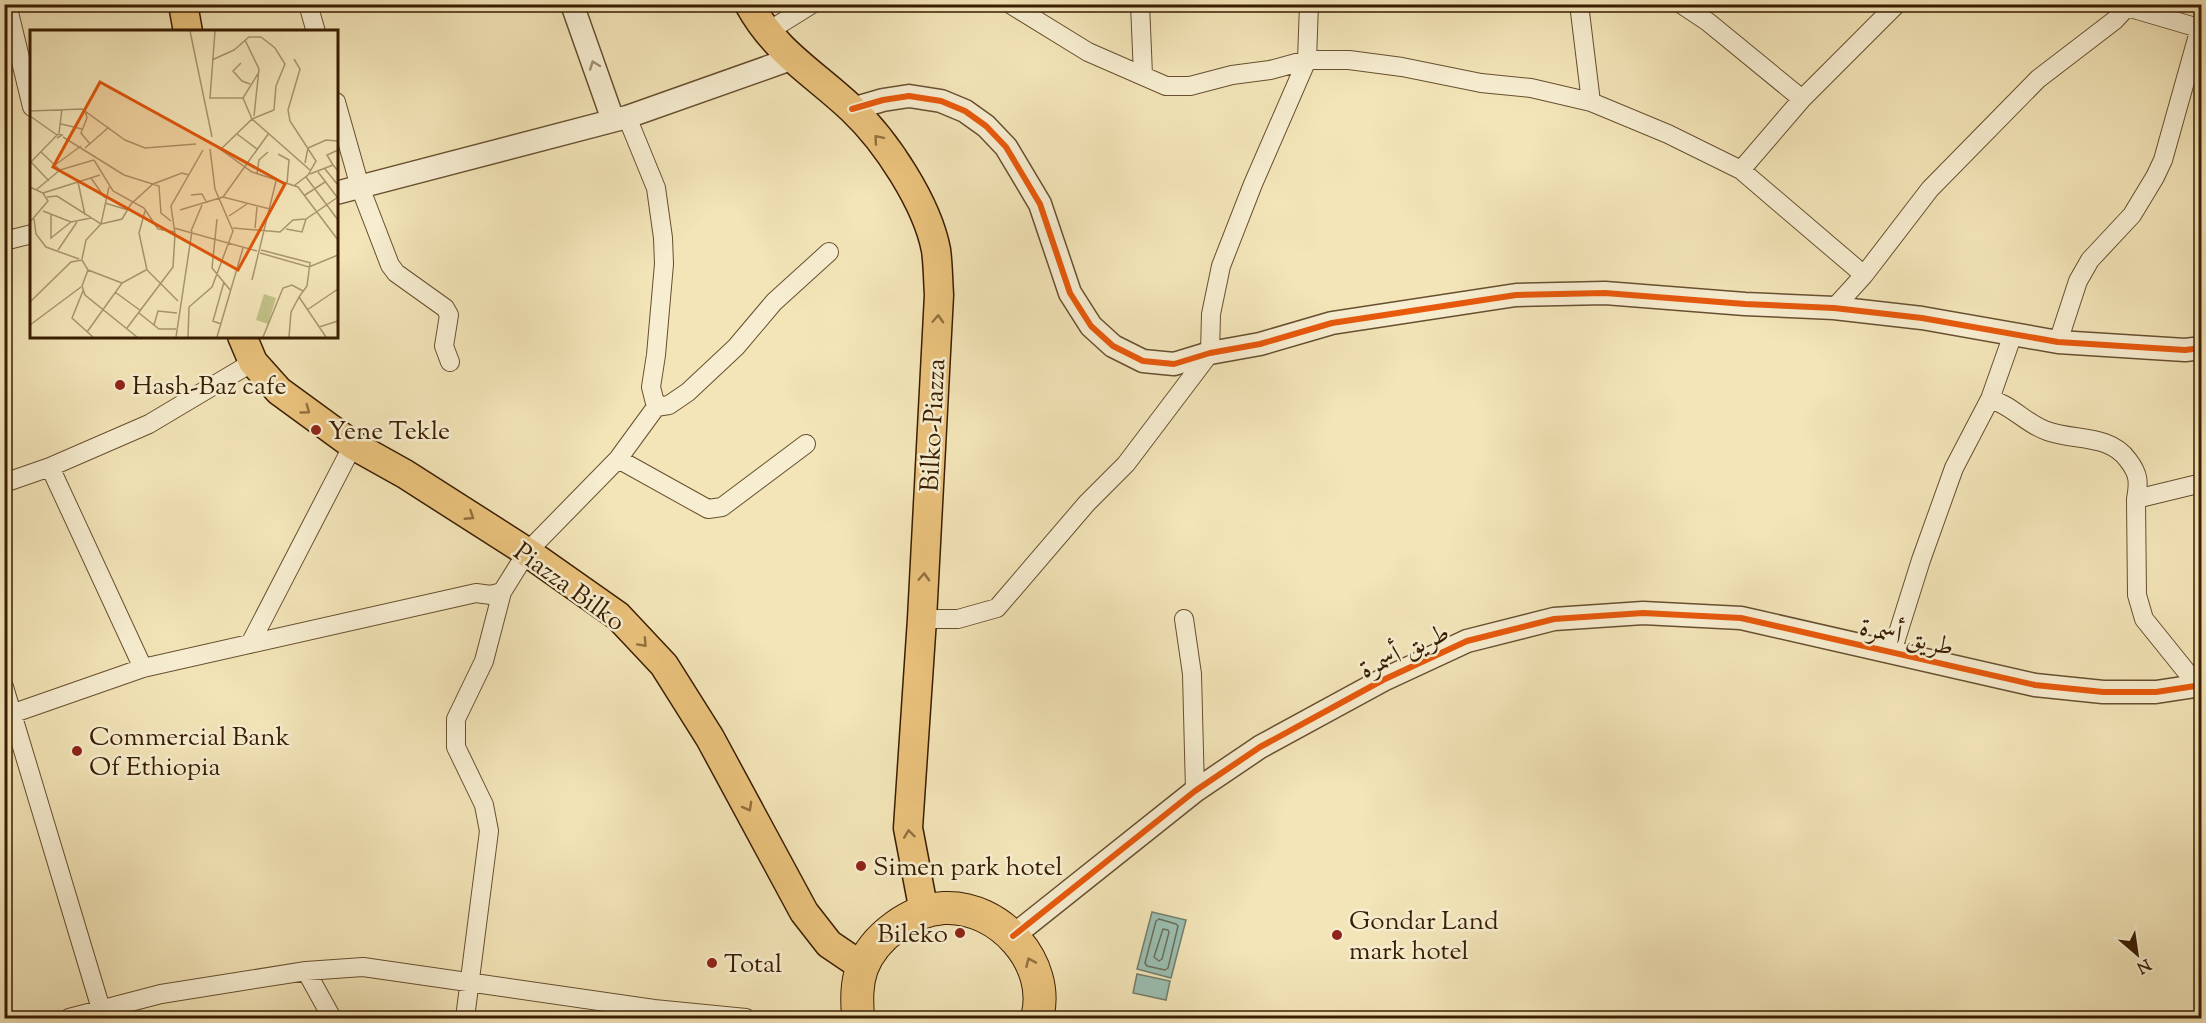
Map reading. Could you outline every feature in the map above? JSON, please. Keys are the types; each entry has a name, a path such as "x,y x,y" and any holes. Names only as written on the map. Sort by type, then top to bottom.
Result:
{"highway":[{"path":"858,1018 856,994 863,968 874,947 891,930 924,912 944,908 965,911 991,920 1013,936 1029,957 1038,983 1040,1010 1037,1018"}],"main road":[{"path":"183,4 188,30"},
{"name":"Bilko-Piazza","path":"749,4 767,32 791,59 852,109 892,156 920,204 936,249 939,296 922,619 908,828 924,912"},
{"name":"Piazza Bilko","path":"243,338 253,362 279,391 353,445 405,474 527,552 618,616 664,665 710,738 804,912 829,944 863,968"}],"street":[{"path":"7,4 30,99"},
{"path":"308,4 315,30"},
{"path":"572,4 620,118 656,188 664,264 651,387 656,407"},
{"path":"767,32 812,4"},
{"path":"1010,4 1088,52 1166,86 1190,86 1307,60 1349,60 1402,67 1481,83 1531,88 1591,102 1668,134 1741,170 1864,275"},
{"path":"1140,4 1143,75"},
{"path":"922,619 958,619 997,608 1087,503 1125,464 1210,353 1211,314 1221,266 1253,184 1307,60 1309,4"},
{"path":"1579,4 1591,102"},
{"path":"1681,4 1708,22 1802,99"},
{"path":"1741,170 1802,99 1897,4"},
{"path":"1834,308 1864,275 1930,189 2037,79 2115,20 2128,6 2201,28 2163,160 2132,215 2090,260 2078,281 2058,342"},
{"path":"338,192 620,118 791,59"},
{"path":"852,109 883,100 909,96 941,101 965,111 986,126 1006,147 1040,204 1070,293 1091,326 1113,346 1143,362 1174,364 1210,353 1260,344 1332,323 1516,295 1605,293 1745,304 1834,308 1922,318 2058,342 2185,350 2202,348"},
{"path":"338,109 360,187 390,265 396,273 445,308 449,315 444,346 450,362"},
{"path":"4,241 30,234"},
{"path":"465,1018 489,831 484,805 456,747 456,719 484,661 502,592 527,552 618,459 656,407 669,405 688,392 736,347 774,302 829,252"},
{"path":"1892,652 1921,560 1954,468 1990,399 2013,334"},
{"path":"4,483 50,467 149,424 253,362"},
{"path":"1990,399 2002,403 2048,432 2112,444 2125,455 2136,471 2138,487 2136,499 2138,595 2144,619 2200,685"},
{"path":"618,459 701,506 715,509 722,507 806,444"},
{"path":"250,644 353,445"},
{"path":"50,467 143,668"},
{"path":"2136,499 2202,483"},
{"path":"14,713 143,668 476,594 491,595 502,592"},
{"name":"طريق أسمرة","path":"1013,936 1195,791 1260,747 1383,680 1467,641 1554,619 1643,613 1742,618 2035,685 2103,692 2156,692 2200,685"},
{"path":"1184,619 1192,674 1195,791"},
{"path":"4,687 14,713 101,1009"},
{"path":"69,1018 161,994 306,971 363,967 654,1009 746,1018"},
{"path":"306,971 332,1018"}],"water":[{"path":"1152,912 1186,920 1171,978 1137,969"},
{"path":"1137,974 1170,981 1166,1000 1133,993"}],"cycle path":[{"path":"852,109 883,100 909,96 941,101 965,111 986,126 1006,147 1040,204 1070,293 1091,326 1113,346 1143,361 1174,364 1210,353 1260,344 1332,323 1516,295 1605,293 1745,304 1834,308 1922,318 2058,342 2185,350 2202,348"},
{"path":"1013,936 1195,791 1260,747 1383,680 1467,641 1554,619 1643,613 1741,618 2035,685 2103,692 2156,692 2202,685"}],"place":[{"name":"Hash-Baz cafe","path":"120,385"},
{"name":"Yene Tekle","path":"316,430"},
{"name":"Commercial Bank Of Ethiopia","path":"77,751"},
{"name":"Simen park hotel","path":"861,866"},
{"name":"Bileko","path":"960,933"},
{"name":"Gondar Land mark hotel","path":"1337,935"},
{"name":"Total","path":"712,963"}]}
